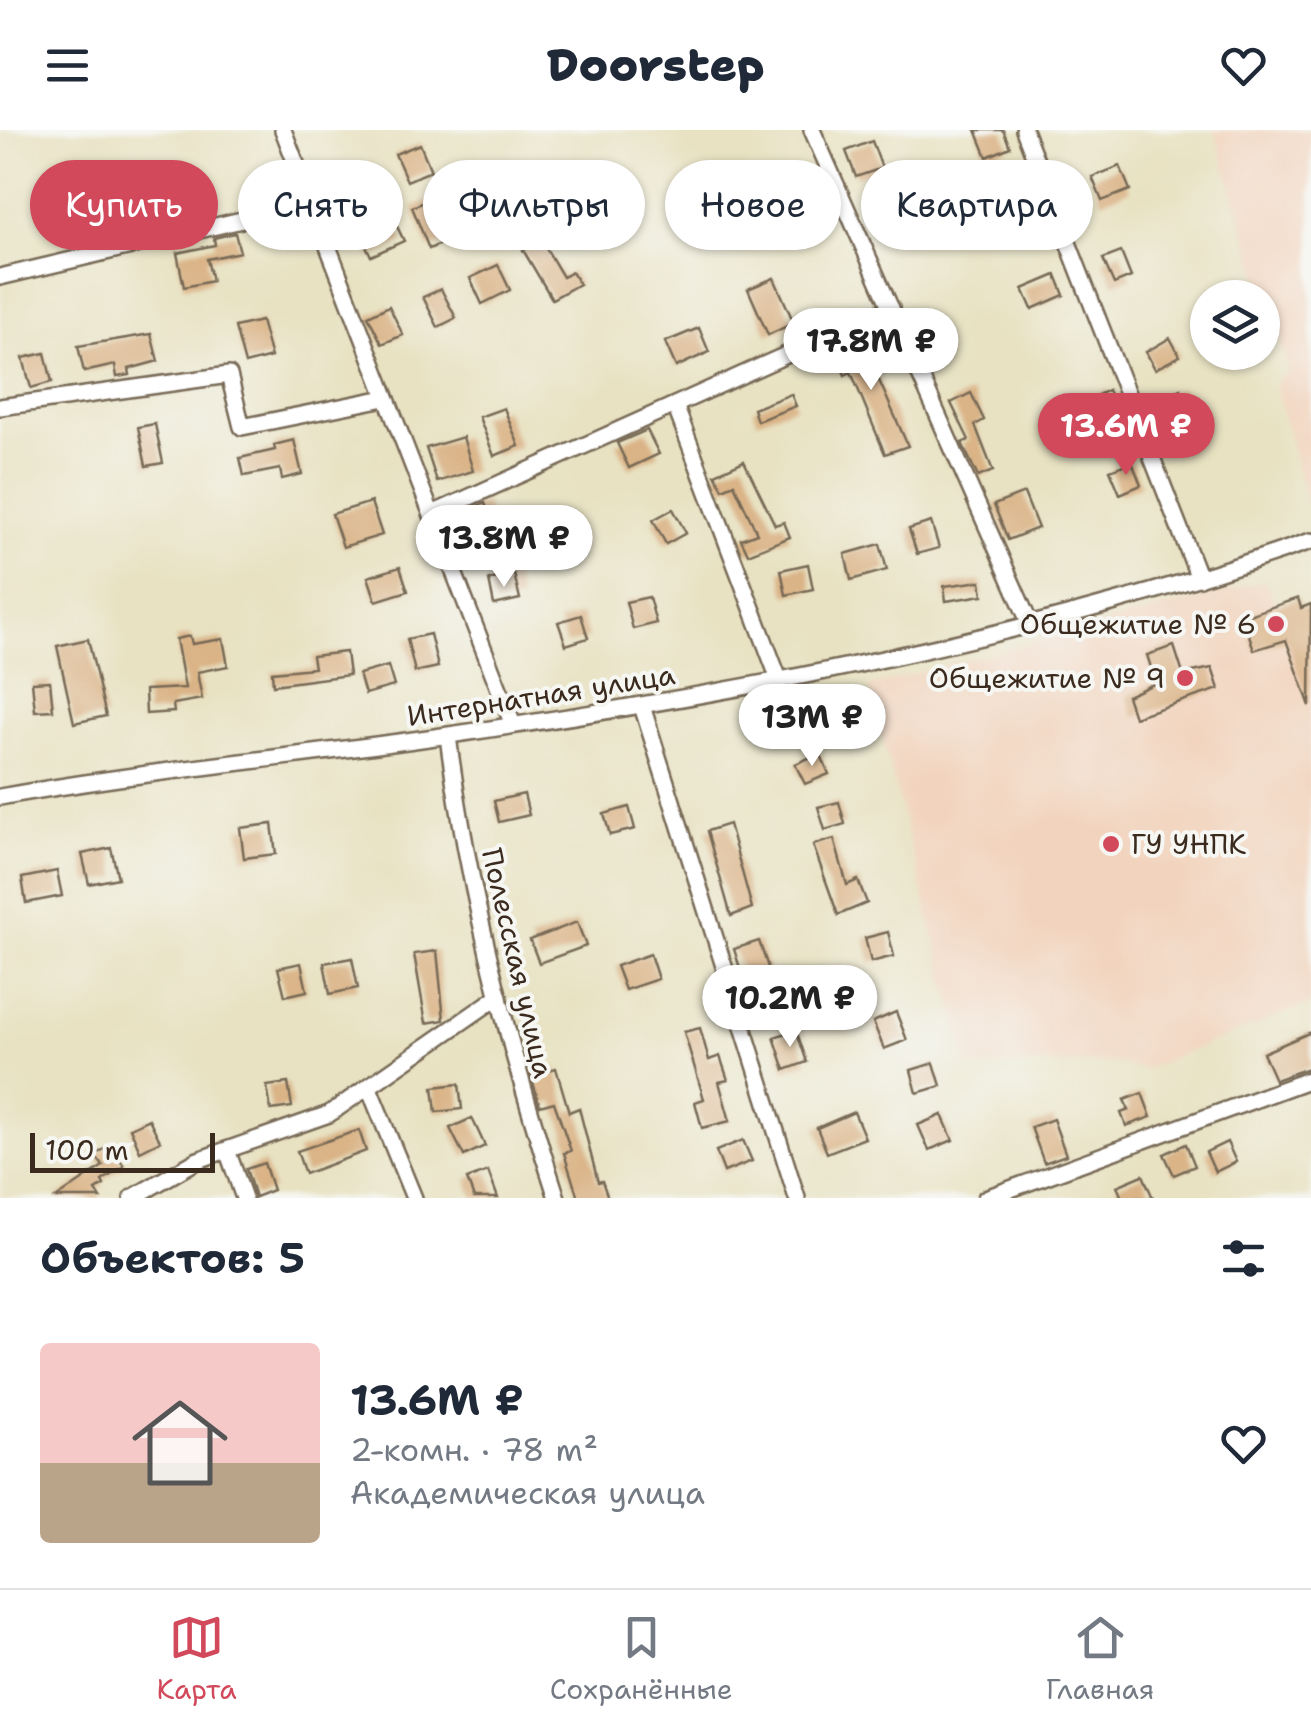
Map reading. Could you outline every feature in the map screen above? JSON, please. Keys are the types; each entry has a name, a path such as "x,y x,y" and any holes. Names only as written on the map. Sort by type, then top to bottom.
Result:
{"street":[{"path":"282,130 293,160"},
{"path":"812,130 1030,624"},
{"path":"1024,130 1200,578"},
{"path":"0,278 238,221"},
{"path":"327,250 514,725"},
{"path":"432,514 676,408 891,308"},
{"path":"0,407 229,375 242,426 385,398"},
{"path":"676,408 780,682"},
{"name":"Интернатная улица","path":"0,797 448,736 780,682 1030,624 1200,578 1311,540"},
{"path":"642,706 797,1198"},
{"name":"Полесская улица","path":"448,736 458,816 498,996 557,1198"},
{"path":"132,1198 160,1178 329,1114 498,996"},
{"path":"986,1198 1311,1079"},
{"path":"369,1088 414,1198"},
{"path":"227,1150 244,1198"}],"shaded area":[{"path":"1214,130 1311,130 1311,520 1275,383 1289,372 1280,343 1280,280 1260,280"},
{"name":"ГУ УНПК","path":"1265,581 1275,604 1298,598 1302,607 1311,604 1311,1003 1145,1069 1112,1062 968,1066 869,686"}],"building":[{"path":"976,130 1003,130 1010,147 987,157"},
{"path":"872,141 879,160 861,160 861,175 856,177 846,151"},
{"path":"420,144 427,160 423,160 423,174 407,181 403,160 398,160 395,154"},
{"path":"1120,166 1130,190 1102,201 1093,177"},
{"path":"423,203 423,234 412,207"},
{"path":"235,233 240,252 207,259 212,281 184,287 177,253 218,250 218,237"},
{"path":"523,250 547,250 563,277 572,272 579,284 552,299"},
{"path":"1121,252 1131,277 1114,284 1103,259"},
{"path":"498,265 510,290 482,304 470,278"},
{"path":"1056,275 1064,295 1032,309 1023,289"},
{"path":"774,278 794,323 768,335 748,289"},
{"path":"441,289 456,318 438,327 423,297"},
{"path":"389,306 403,335 382,344 368,316"},
{"path":"261,321 271,357 245,364 235,327"},
{"path":"699,328 709,352 676,367 665,342"},
{"path":"151,334 158,361 129,369 130,375 117,377 115,365 84,372 78,346"},
{"path":"859,335 908,446 885,454 851,372 845,375 833,346"},
{"path":"1170,338 1180,356 1155,369 1146,352"},
{"path":"45,353 52,382 31,388 23,358"},
{"path":"1181,389 1189,415 1169,422 1161,396"},
{"path":"1108,390 1119,413 1097,424 1086,401"},
{"path":"971,393 984,420 975,425 993,471 978,477 962,443 969,440 951,403"},
{"path":"791,394 796,406 757,421 753,409"},
{"path":"504,408 519,446 494,456 479,417"},
{"path":"155,424 163,463 146,466 138,427"},
{"path":"647,430 659,454 629,468 617,443"},
{"path":"463,437 473,471 437,482 426,448"},
{"path":"294,440 302,474 282,479 280,469 244,476 240,458 275,450 274,445"},
{"path":"744,461 775,525 784,522 790,537 748,554 741,539 757,533 734,484 723,489 715,474"},
{"path":"1132,462 1141,485 1120,494 1110,470"},
{"path":"1024,493 1038,528 1008,540 994,505"},
{"path":"371,502 382,535 343,547 332,514"},
{"path":"485,503 491,520 485,522 498,555 478,563 461,513"},
{"path":"673,509 686,533 666,544 653,520"},
{"path":"931,522 939,548 917,554 909,529"},
{"path":"880,544 887,570 851,580 845,554"},
{"path":"808,564 813,589 786,595 781,570"},
{"path":"400,567 408,591 376,601 368,577"},
{"path":"514,574 520,599 494,605 489,580"},
{"path":"981,581 983,595 946,601 944,586"},
{"path":"649,597 656,623 633,629 626,602"},
{"name":"Общежитие № 6","path":"1298,598 1301,608 1311,604 1310,706 1286,640 1254,650 1243,617"},
{"path":"581,615 588,638 566,645 558,622"},
{"path":"430,634 438,667 415,672 407,639"},
{"path":"190,636 192,644 223,639 228,666 197,672 202,699 173,704 174,712 146,714 145,690 185,688 176,639"},
{"path":"88,639 106,716 74,723 57,646"},
{"name":"Общежитие № 9","path":"1174,646 1183,674 1212,668 1219,689 1134,717 1127,696 1156,683 1147,655"},
{"path":"346,652 349,675 273,685 272,672 314,668 312,656"},
{"path":"388,666 394,686 365,694 359,674"},
{"path":"50,681 53,710 35,711 32,682"},
{"path":"820,753 829,774 805,784 795,764"},
{"path":"524,794 529,815 499,822 494,801"},
{"path":"839,802 845,824 825,830 818,807"},
{"path":"629,807 635,829 610,835 604,814"},
{"path":"272,824 276,854 244,858 240,828"},
{"path":"729,824 752,908 731,916 707,831"},
{"path":"834,839 847,885 858,880 867,903 838,915 813,845"},
{"path":"111,848 118,878 89,884 82,854"},
{"path":"57,871 62,896 26,903 22,878"},
{"path":"577,922 586,946 539,963 530,940"},
{"path":"888,932 894,956 871,962 865,938"},
{"path":"759,941 771,976 745,984 734,949"},
{"path":"437,951 444,1020 426,1023 414,954"},
{"path":"650,954 658,979 625,990 616,966"},
{"path":"352,958 358,988 330,994 324,963"},
{"path":"301,963 307,991 285,996 278,968"},
{"path":"896,1012 907,1040 884,1049 873,1022"},
{"path":"700,1028 709,1060 720,1056 728,1080 719,1082 730,1121 702,1128 695,1102 704,1099 684,1032"},
{"path":"796,1030 807,1062 785,1070 774,1037"},
{"path":"1311,1032 1311,1067 1275,1080 1263,1053"},
{"path":"934,1063 941,1086 917,1093 911,1070"},
{"path":"556,1068 569,1112 579,1108 598,1182 602,1181 608,1198 578,1198 564,1153 571,1151 554,1102 540,1106 531,1075"},
{"path":"288,1083 292,1107 271,1110 267,1086"},
{"path":"459,1084 462,1109 436,1112 433,1087"},
{"path":"1142,1093 1151,1117 1126,1126 1121,1113 1129,1110 1124,1100"},
{"path":"854,1112 865,1138 827,1153 817,1128"},
{"path":"942,1115 953,1140 929,1150 918,1125"},
{"path":"472,1118 485,1146 464,1156 450,1128"},
{"path":"149,1119 160,1141 140,1151 130,1128"},
{"path":"1053,1119 1066,1155 1044,1163 1031,1127"},
{"path":"359,1130 366,1151 305,1174 297,1151"},
{"path":"743,1140 752,1161 724,1172 716,1151"},
{"path":"1227,1142 1236,1162 1215,1172 1206,1152"},
{"path":"1186,1144 1195,1166 1174,1175 1164,1154"},
{"path":"110,1145 124,1166 102,1181 104,1185 96,1190 101,1198 56,1198 103,1166 95,1155"},
{"path":"264,1163 273,1190 255,1197 246,1169"},
{"path":"488,1171 498,1198 474,1198 467,1179"},
{"path":"1143,1175 1153,1198 1122,1198 1117,1186"}],"place":[{"name":"Общежитие № 6","path":"1276,624"},
{"name":"Общежитие № 9","path":"1185,678"},
{"name":"ГУ УНПК","path":"1111,844"}]}
